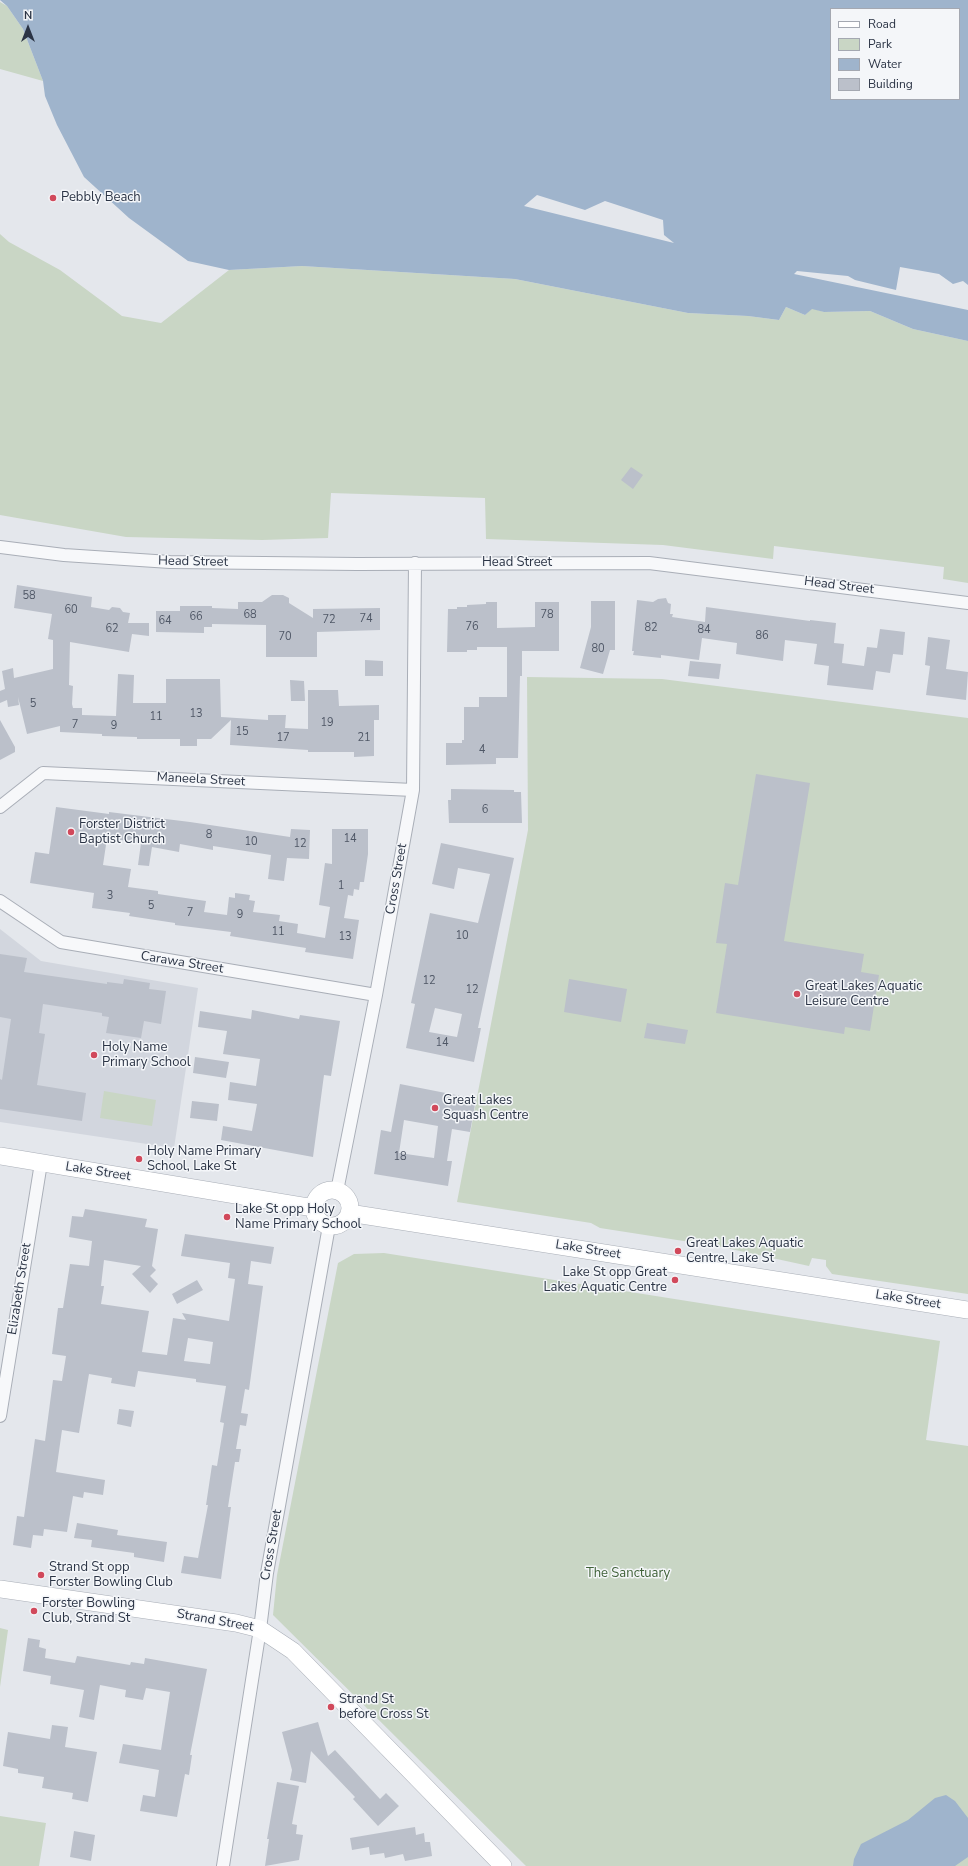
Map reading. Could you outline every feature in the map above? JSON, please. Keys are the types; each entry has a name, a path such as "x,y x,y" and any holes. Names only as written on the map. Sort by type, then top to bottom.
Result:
{"street":[{"name":"Head Street","path":"0,538 64,555"},
{"name":"Head Street","path":"0,547 64,555 170,562 649,563 968,603"},
{"name":"Cross Street","path":"337,1191 376,995 413,790 415,563"},
{"name":"Maneela Street","path":"0,807 43,773 413,790"},
{"name":"Carawa Street","path":"0,901 61,942 376,995"},
{"name":"Lake Street","path":"0,1156 314,1208"},
{"name":"Elizabeth Street","path":"0,1416 41,1163"},
{"path":"337,1191 349,1202 349,1213 347,1218 339,1225 329,1226 318,1220 314,1208 318,1198 321,1194 326,1192 337,1191"},
{"name":"Lake Street","path":"349,1213 968,1310"},
{"name":"Cross Street","path":"222,1866 260,1629 267,1573 329,1226"},
{"name":"Strand Street","path":"0,1589 236,1623 260,1629 293,1651 503,1866"}],"shaded area":[{"name":"Holy Name Primary School","path":"0,929 41,961 198,988 174,1148 0,1122"}],"green space":[{"path":"0,2 7,6 23,29 43,81 0,69"},
{"path":"0,234 9,242 60,270 122,316 161,323 229,270 302,266 515,279 688,313 748,316 779,320 786,307 805,315 812,308 824,312 870,311 913,329 968,341 968,583 943,579 944,567 774,546 773,559 663,545 486,539 485,498 331,493 328,538 262,540 126,537 0,515"},
{"path":"527,677 662,679 968,718 968,1294 832,1274 826,1266 826,1260 812,1258 809,1266 717,1246 717,1243 693,1239 690,1242 600,1228 591,1223 457,1202 528,830"},
{"path":"104,1091 156,1100 152,1126 100,1118"},
{"name":"The Sanctuary","path":"384,1253 940,1341 926,1440 968,1446 968,1866 526,1866 273,1615 277,1575 338,1263 354,1254"},
{"path":"0,1628 8,1630 0,1687"},
{"path":"0,1816 46,1823 39,1866 0,1866"}],"water":[{"path":"0,0 968,0 968,285 963,281 953,284 939,274 900,267 896,290 855,280 848,276 797,271 794,274 968,310 968,341 913,329 870,311 824,312 812,309 805,315 786,307 779,320 748,316 688,313 515,279 302,266 229,270 188,261 129,218 84,177 57,125 45,96 43,81 23,29 7,6","holes":["537,195 585,210 605,201 663,220 664,235 674,243 524,206"]},
{"path":"946,1795 955,1801 968,1818 968,1857 955,1866 853,1866 854,1859 861,1844 908,1820 935,1798"}],"building":[{"path":"631,467 643,475 633,489 621,480"},
{"path":"17,585 92,597 91,607 109,610 112,607 120,608 123,612 130,613 128,623 149,623 149,636 132,634 129,652 70,642 69,685 73,686 72,704 73,708 82,708 82,715 116,716 118,674 134,675 133,703 166,703 166,679 220,679 221,717 268,720 268,715 286,715 285,728 308,729 308,690 338,690 339,706 379,705 379,720 374,720 374,756 354,757 354,752 308,752 308,750 230,745 231,720 211,739 197,739 197,746 180,746 180,739 137,739 137,737 102,736 102,734 60,732 60,726 27,734 18,697 19,705 8,707 7,700 0,703 0,691 5,689 2,671 13,668 14,678 53,669 53,640 48,639 52,614 14,608"},
{"path":"272,595 283,595 289,598 289,603 313,618 313,609 380,608 380,630 317,632 317,657 266,657 266,625 212,624 212,627 204,627 204,633 156,632 156,611 180,611 180,606 212,606 212,608 238,609 238,602 262,602"},
{"path":"666,598 668,603 671,604 670,614 673,614 672,617 705,622 706,607 836,623 834,643 844,644 842,663 864,666 867,647 877,648 880,629 905,632 903,655 893,654 890,673 876,671 873,690 827,685 829,666 814,664 817,644 785,640 783,661 736,654 737,643 702,638 699,660 661,655 661,658 633,655 634,651 632,651 637,600 653,602 658,599"},
{"path":"591,601 615,601 615,650 610,650 603,674 580,668 591,627"},
{"path":"486,602 497,602 497,628 535,627 535,602 559,602 559,651 522,651 518,758 496,758 496,764 446,765 446,743 462,743 462,740 464,740 464,707 479,707 479,697 507,697 507,647 477,647 477,650 467,650 467,652 447,652 448,609 467,607 467,605 486,604"},
{"path":"928,637 950,640 946,669 968,672 966,700 926,695 930,666 925,665"},
{"path":"365,660 383,661 383,676 365,676"},
{"path":"690,661 721,664 719,679 688,676"},
{"path":"290,680 304,681 305,701 291,701"},
{"path":"0,720 15,747 15,752 0,760"},
{"path":"756,774 810,783 784,941 864,954 861,972 879,975 870,1031 845,1027 844,1034 716,1013 727,944 716,943 725,883 738,885"},
{"path":"451,789 514,790 514,792 521,792 522,823 449,823 448,800 451,800"},
{"path":"56,807 190,822 290,837 291,829 310,830 309,859 287,858 284,881 268,879 271,855 213,846 213,850 180,844 179,852 152,847 149,866 138,865 141,843 107,838 103,865 131,869 128,887 158,891 158,894 206,901 204,912 227,915 229,897 235,898 235,893 250,895 249,900 255,901 253,912 280,915 279,921 298,924 297,933 325,938 330,907 319,905 325,863 332,864 332,829 368,829 368,854 364,882 360,882 359,890 354,889 353,896 348,895 344,918 359,920 353,959 305,952 306,948 230,936 231,932 175,925 175,923 129,916 130,913 92,908 94,893 30,883 35,852 49,854"},
{"path":"441,843 514,858 478,1028 481,1028 474,1062 406,1048 415,1004 411,1003 430,913 478,923 490,874 458,868 454,889 432,884","holes":["435,1008 462,1014 457,1037 429,1032"]},
{"path":"0,954 27,958 24,972 107,984 107,982 123,984 124,979 150,983 149,989 166,991 161,1024 144,1021 141,1038 106,1033 109,1017 102,1016 102,1013 43,1004 39,1033 45,1034 37,1085 86,1093 82,1121 0,1109 0,1079 2,1080 11,1019 0,1017"},
{"path":"569,979 627,989 621,1022 564,1012"},
{"path":"252,1010 299,1019 300,1015 340,1021 331,1076 324,1075 313,1157 221,1140 223,1126 252,1131 257,1104 228,1100 230,1082 256,1086 260,1059 223,1054 227,1031 198,1027 200,1011 251,1019"},
{"path":"647,1023 688,1030 685,1044 644,1038"},
{"path":"195,1057 229,1062 226,1078 193,1073"},
{"path":"400,1084 476,1099 470,1132 452,1129 447,1161 452,1161 448,1186 374,1174 381,1130 391,1132","holes":["404,1120 438,1126 434,1158 399,1153"]},
{"path":"192,1101 219,1104 217,1121 190,1118"},
{"path":"85,1209 147,1219 145,1227 158,1229 152,1266 156,1270 150,1276 158,1284 150,1293 132,1274 141,1266 104,1260 101,1286 104,1286 101,1304 149,1311 142,1352 167,1355 173,1318 186,1320 182,1313 229,1321 235,1279 228,1278 230,1263 181,1256 185,1234 274,1247 271,1264 251,1261 248,1284 263,1286 249,1390 245,1389 241,1413 248,1414 246,1426 240,1425 236,1449 241,1449 239,1462 235,1462 228,1507 231,1507 221,1579 181,1573 184,1556 198,1558 208,1505 206,1505 212,1465 217,1466 224,1423 220,1422 226,1386 196,1382 196,1379 138,1371 135,1387 111,1383 112,1378 89,1374 79,1433 62,1430 56,1472 105,1480 103,1495 84,1492 83,1498 73,1496 67,1532 44,1529 43,1536 33,1535 31,1548 13,1545 17,1516 24,1517 35,1439 45,1441 53,1380 62,1381 66,1356 52,1354 58,1308 63,1308 70,1264 89,1266 92,1241 69,1237 72,1216 83,1217","holes":["188,1338 213,1342 210,1364 184,1361"]},
{"path":"197,1280 203,1290 177,1304 172,1294"},
{"path":"119,1409 134,1411 131,1427 117,1424"},
{"path":"77,1523 118,1530 117,1535 167,1542 164,1562 134,1557 134,1553 91,1547 92,1540 74,1538"},
{"path":"28,1638 40,1640 39,1647 46,1649 45,1658 75,1663 77,1656 130,1665 131,1662 144,1664 145,1658 207,1669 190,1755 192,1755 189,1775 185,1774 177,1817 140,1811 143,1795 155,1797 159,1770 119,1763 123,1744 161,1750 170,1692 146,1688 143,1700 125,1697 126,1690 100,1685 94,1720 79,1717 84,1690 50,1684 51,1676 23,1671"},
{"path":"318,1722 328,1756 335,1750 380,1799 386,1793 399,1806 378,1826 353,1799 355,1797 311,1751 306,1783 290,1780 292,1770 282,1732"},
{"path":"52,1725 68,1727 65,1747 97,1752 88,1802 72,1799 73,1793 42,1788 44,1777 18,1773 18,1769 3,1766 8,1732 50,1739"},
{"path":"277,1782 299,1786 292,1824 297,1825 296,1834 303,1835 299,1860 265,1866 269,1839 267,1839"},
{"path":"415,1827 416,1835 424,1833 425,1842 430,1842 432,1856 405,1861 403,1854 385,1858 384,1853 370,1855 369,1847 352,1850 350,1838"},
{"path":"74,1831 95,1835 91,1861 70,1857"}],"place":[{"name":"Pebbly Beach","path":"53,198"},
{"name":"Forster District Baptist Church","path":"71,832"},
{"name":"Great Lakes Aquatic Leisure Centre","path":"797,994"},
{"name":"Holy Name Primary School","path":"94,1055"},
{"name":"Great Lakes Squash Centre","path":"435,1108"},
{"name":"Holy Name Primary School, Lake St","path":"139,1159"},
{"name":"Lake St opp Holy Name Primary School","path":"227,1217"},
{"name":"Great Lakes Aquatic Centre, Lake St","path":"678,1251"},
{"name":"Lake St opp Great Lakes Aquatic Centre","path":"675,1280"},
{"name":"Strand St opp Forster Bowling Club","path":"41,1575"},
{"name":"Forster Bowling Club, Strand St","path":"34,1611"},
{"name":"Strand St before Cross St","path":"331,1707"}]}
